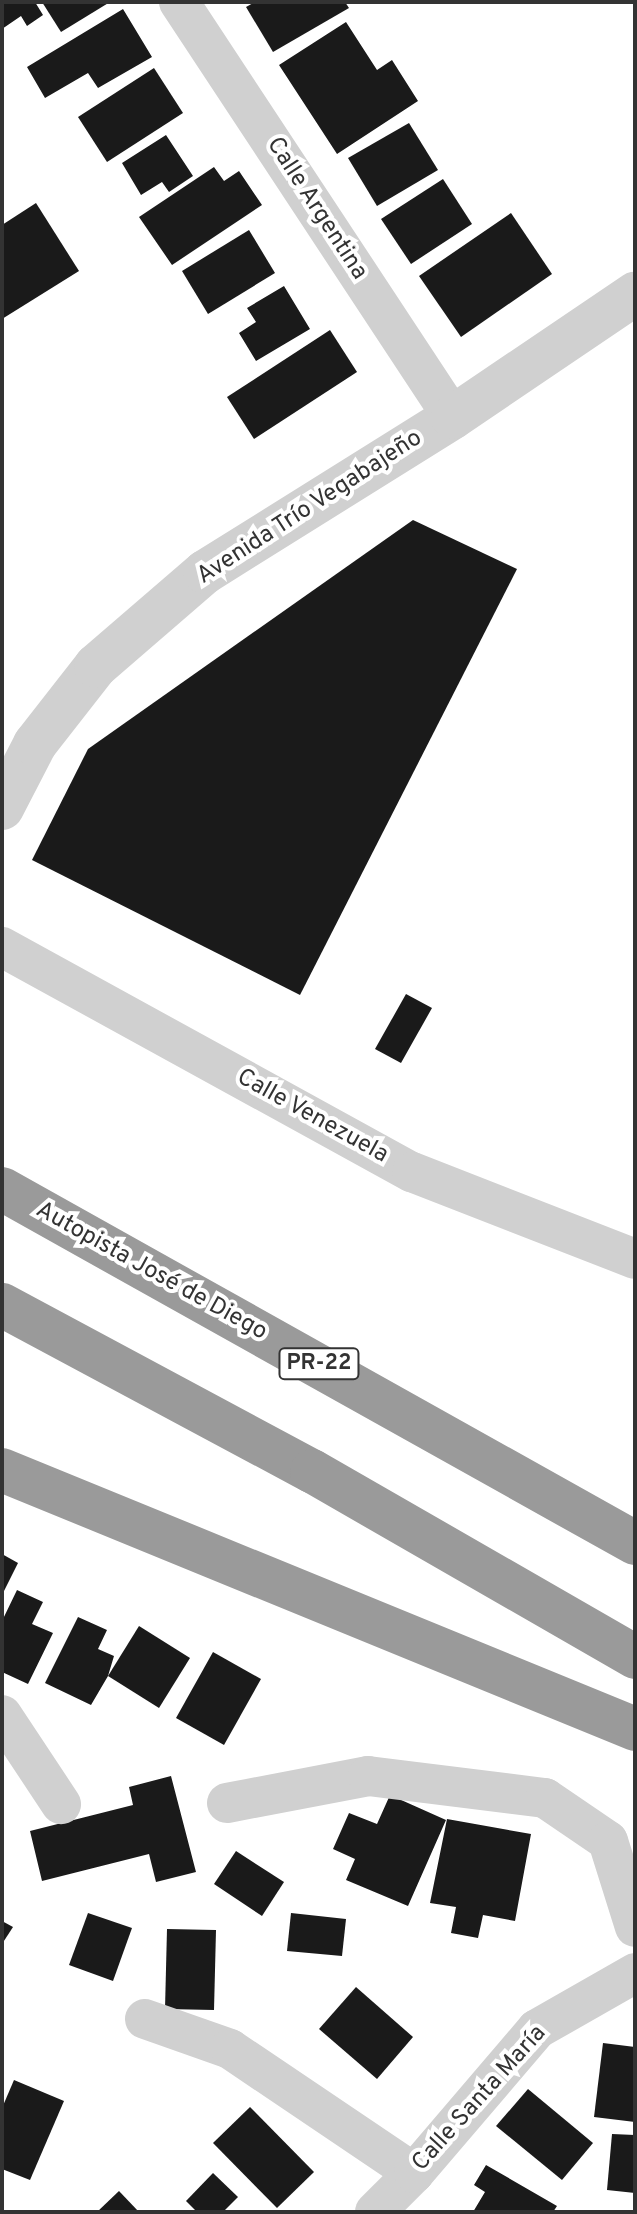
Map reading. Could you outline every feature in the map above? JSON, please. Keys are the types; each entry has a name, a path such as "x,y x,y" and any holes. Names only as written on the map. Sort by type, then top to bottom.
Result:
{"highway":[{"name":"Autopista José de Diego","path":"2,1189 635,1543"},
{"path":"2,1305 312,1471 635,1657"},
{"path":"2,1470 635,1729"}],"street":[{"name":"Calle Argentina","path":"179,2 453,417"},
{"name":"Avenida Trío Vegabajeño","path":"2,808 35,744 96,666 205,572 453,417 635,294"},
{"name":"Calle Venezuela","path":"2,947 412,1172 635,1259"},
{"path":"2,1715 61,1804"},
{"path":"227,1803 368,1776 545,1798 608,1841 635,1927"},
{"name":"Calle Santa María","path":"375,2212 414,2173 537,2029 635,1973"},
{"path":"145,2019 230,2049 414,2173"}],"building":[{"path":"2,2 35,2 43,15 27,26 21,16 2,29"},
{"path":"42,2 110,2 61,32"},
{"path":"255,2 345,2 349,8 273,52 246,7"},
{"path":"123,9 152,57 98,88 88,73 45,98 27,67"},
{"path":"346,22 377,70 392,60 418,101 337,154 279,65"},
{"path":"154,68 183,113 107,162 78,117"},
{"path":"409,123 438,170 377,206 348,158"},
{"path":"166,135 193,176 169,192 162,182 141,195 122,163"},
{"path":"214,167 224,181 239,171 262,205 172,265 139,217"},
{"path":"443,179 472,224 411,264 381,219"},
{"path":"36,203 79,271 2,319 2,225"},
{"path":"511,213 552,274 461,337 419,276"},
{"path":"249,230 275,273 208,314 182,271"},
{"path":"284,286 310,329 256,361 239,333 256,322 247,308"},
{"path":"330,330 357,372 254,439 227,397"},
{"path":"413,520 517,569 300,995 32,860 88,749"},
{"path":"406,994 432,1008 401,1063 375,1049"},
{"path":"2,1554 18,1563 2,1595"},
{"path":"17,1590 43,1602 32,1624 53,1633 28,1684 2,1672 2,1621"},
{"path":"78,1617 107,1630 98,1649 114,1656 108,1676 91,1705 45,1683"},
{"path":"139,1626 190,1658 159,1708 108,1676"},
{"path":"213,1652 261,1679 224,1745 176,1718"},
{"path":"171,1776 196,1872 156,1882 149,1854 42,1881 30,1831 133,1805 129,1787"},
{"path":"390,1795 446,1820 408,1906 346,1880 355,1859 333,1849 349,1813 377,1824"},
{"path":"447,1819 531,1834 515,1921 483,1915 478,1938 451,1933 456,1907 430,1903"},
{"path":"236,1851 284,1882 262,1916 214,1884"},
{"path":"88,1913 132,1928 113,1981 69,1965"},
{"path":"291,1913 346,1919 342,1956 287,1951"},
{"path":"2,1921 13,1927 2,1944"},
{"path":"167,1929 216,1930 214,2010 165,2009"},
{"path":"356,1987 413,2037 377,2079 319,2029"},
{"path":"603,2043 635,2047 635,2122 594,2117"},
{"path":"14,2080 64,2101 30,2180 2,2169 2,2108"},
{"path":"528,2089 593,2143 562,2180 496,2126"},
{"path":"250,2107 314,2172 277,2208 213,2143"},
{"path":"612,2134 635,2135 635,2193 607,2190"},
{"path":"486,2165 557,2206 553,2212 473,2212 485,2192 474,2185"},
{"path":"213,2173 238,2197 223,2212 197,2212 186,2201"},
{"path":"119,2191 139,2212 97,2212"}]}
